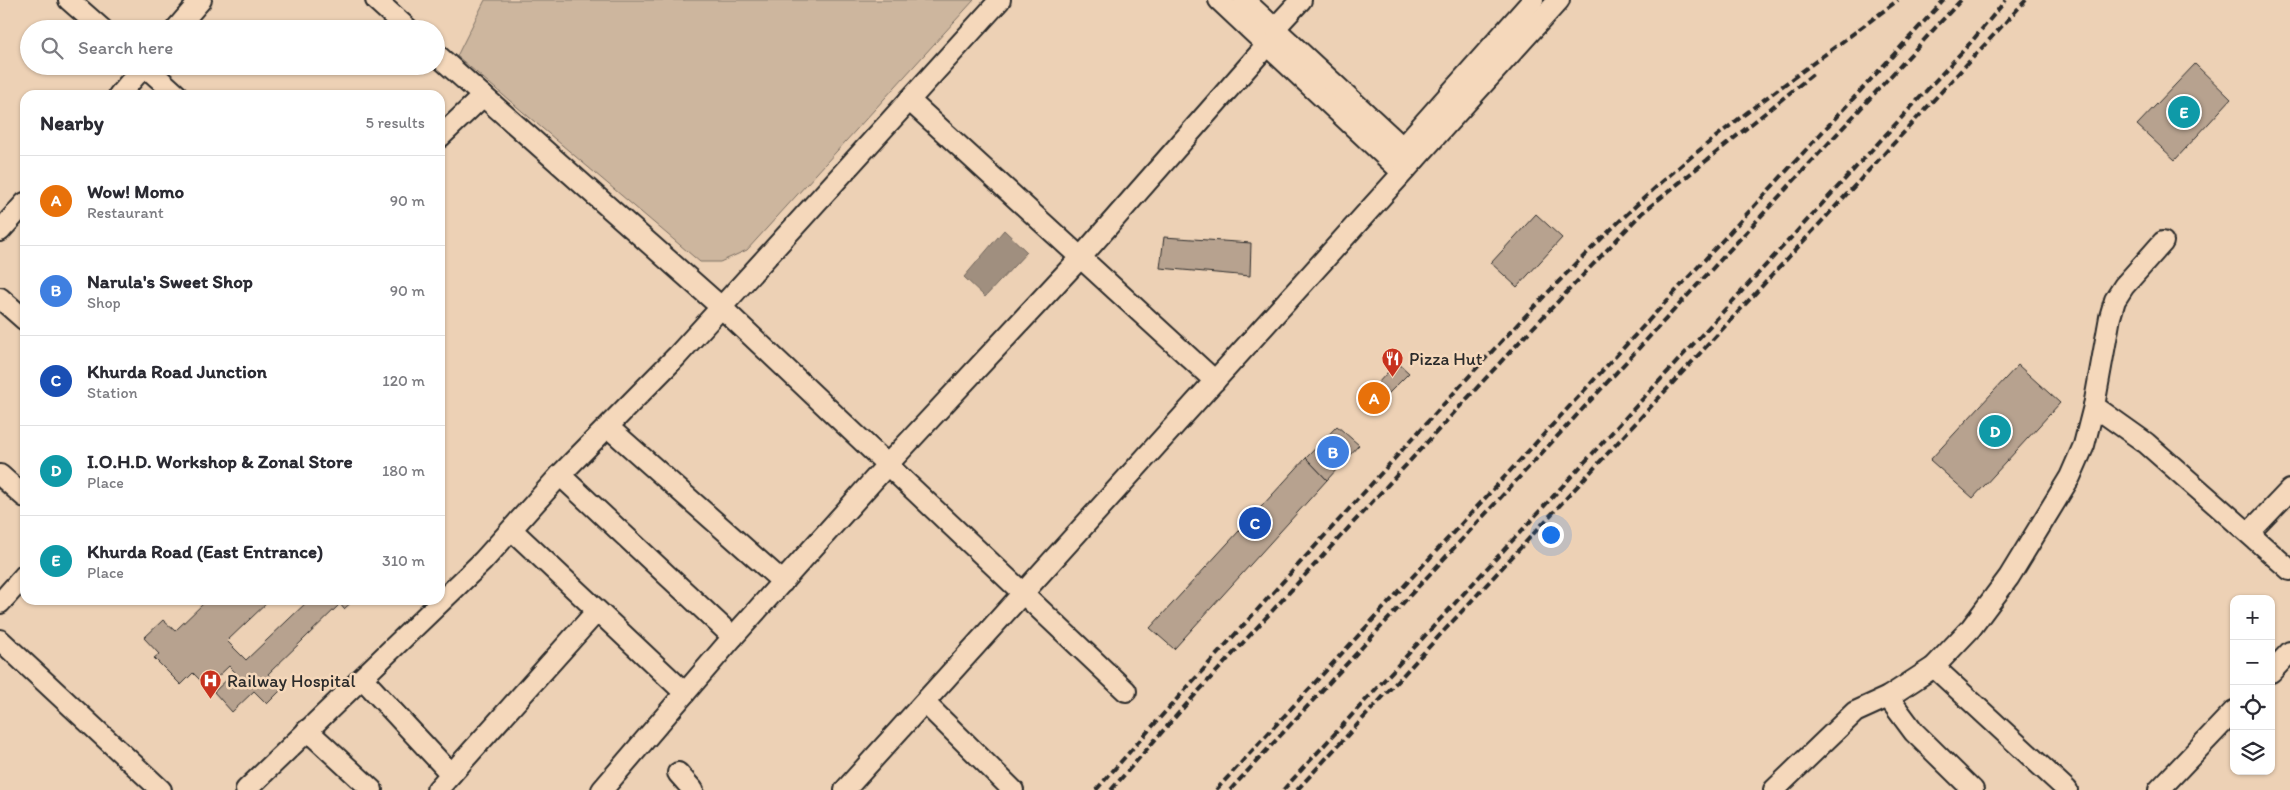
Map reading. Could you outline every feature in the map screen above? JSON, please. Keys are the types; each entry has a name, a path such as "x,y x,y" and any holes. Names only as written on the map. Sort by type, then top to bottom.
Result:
{"street":[{"path":"69,0 92,20"},
{"path":"184,20 201,0"},
{"path":"376,0 398,20"},
{"path":"445,597 512,530 560,475 678,356 1000,0"},
{"path":"1219,0 1271,37 1403,160"},
{"path":"1244,0 1271,37"},
{"path":"602,790 734,637 888,464 1081,256 1301,0"},
{"path":"845,790 1215,381 1403,160 1534,0"},
{"path":"1403,160 1559,0"},
{"path":"445,62 721,307 1126,690"},
{"path":"123,90 136,75"},
{"path":"154,75 171,90"},
{"path":"445,133 483,96"},
{"path":"910,100 1215,381"},
{"path":"0,231 20,208"},
{"path":"1783,787 1855,712 1888,697 1934,667 1970,628 2009,577 2070,477 2084,445 2094,406 2110,317 2116,300 2124,286 2164,242"},
{"path":"0,298 20,316"},
{"path":"2094,406 2146,444 2290,570"},
{"path":"608,427 783,582"},
{"path":"0,475 20,493"},
{"path":"560,475 734,637"},
{"path":"2249,534 2290,490"},
{"path":"512,530 685,693"},
{"path":"0,603 20,581"},
{"path":"246,790 307,730 363,679 437,605"},
{"path":"437,790 597,611"},
{"path":"0,640 161,790"},
{"path":"2275,668 2290,652"},
{"path":"1934,667 2068,790"},
{"path":"363,679 451,774"},
{"path":"1888,697 1914,732 1974,790"},
{"path":"925,703 1013,790"},
{"path":"2159,790 2230,715"},
{"path":"307,730 372,790"},
{"path":"678,773 693,790"}],"shaded area":[{"path":"485,0 974,0 747,250 720,262 700,262 457,56"},
{"path":"1004,230 1027,252 985,297 964,277"}],"building":[{"path":"2195,64 2231,99 2175,160 2137,125"},
{"path":"1536,214 1562,238 1517,287 1491,263"},
{"path":"1164,237 1251,243 1250,276 1160,268"},
{"name":"Pizza Hut","path":"1397,362 1409,373 1388,394 1377,384"},
{"path":"2018,365 2060,403 1973,498 1930,460"},
{"path":"1377,384 1388,394 1371,413 1359,402"},
{"path":"1337,426 1359,445 1327,480 1306,458"},
{"path":"1306,458 1327,480 1174,649 1150,628"},
{"path":"202,605 265,605 227,641 246,660 304,605 339,605 268,674 283,688 267,704 254,691 232,712 214,692 235,672 229,666 207,687 193,673 181,685 154,658 159,654 144,638 163,620 175,631"}],"railway":[{"path":"1096,790 1193,680 1462,384 1569,271 1643,199 1704,146 1898,0"},
{"path":"1216,790 1944,0"},
{"path":"1230,790 1961,0"},
{"path":"1283,790 1972,41 2006,0"},
{"path":"1297,790 2026,0"},
{"path":"1111,790 1184,707 1508,354 1642,213 1813,74"}],"place":[{"name":"Khurda Road (East Entrance)","path":"2184,112"},
{"name":"Pizza Hut","path":"1393,378"},
{"name":"Wow! Momo","path":"1374,398"},
{"name":"I.O.H.D. Workshop & Zonal Store","path":"1995,431"},
{"name":"Narula's Sweet Shop","path":"1333,452"},
{"name":"Khurda Road Junction","path":"1255,523"},
{"name":"Railway Hospital","path":"211,700"}]}
